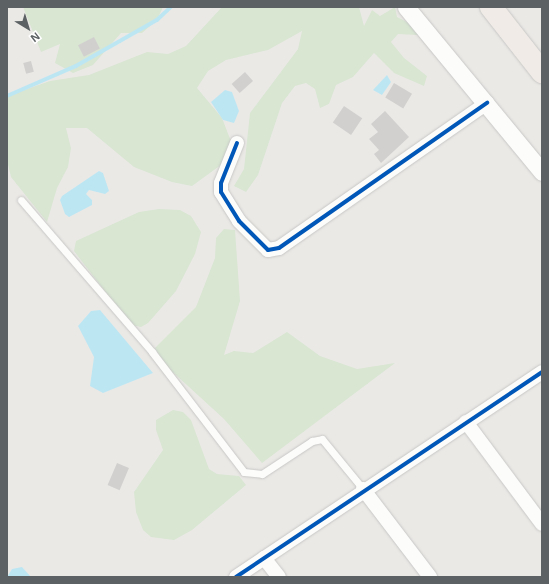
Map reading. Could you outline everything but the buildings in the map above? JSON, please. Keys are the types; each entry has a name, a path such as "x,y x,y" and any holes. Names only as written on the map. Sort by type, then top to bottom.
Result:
{"highway":[{"path":"491,7 542,72"}],"street":[{"path":"406,7 487,103 542,172"},
{"path":"237,143 221,184 221,192 239,221 268,250 279,248 487,103"},
{"path":"236,577 363,489 542,372"},
{"path":"466,422 542,524"},
{"path":"363,489 430,577"},
{"path":"264,558 279,577"}],"lane":[{"path":"21,200 152,352 244,472 262,474 312,441 322,439 363,489"}],"green space":[{"path":"23,7 163,7 157,20 142,33 121,33 93,65 73,73 55,63 60,44 41,52"},
{"path":"222,7 359,7 364,26 372,10 380,16 395,7 397,17 415,26 418,35 398,34 391,42 404,58 427,76 424,86 394,73 374,53 353,77 336,85 329,104 320,108 315,89 306,83 295,86 282,103 258,175 246,192 234,186 244,169 250,113 298,49 302,31 268,50 226,60 208,71 197,88 222,118 232,144 225,162 192,186 172,182 134,167 87,128 66,128 71,148 68,167 57,188 47,222 11,177 7,160 7,96 50,81 89,75 147,52 168,54 186,46"},
{"path":"159,209 180,210 191,216 201,232 195,254 176,291 148,323 141,327 131,325 74,251 76,241 139,212"},
{"path":"224,229 235,230 240,301 224,355 234,351 253,353 287,332 320,356 357,369 395,363 262,463 224,419 165,365 155,348 196,307 215,258 216,238"},
{"path":"173,410 183,412 191,420 209,469 217,474 239,476 246,485 192,530 174,540 151,537 143,530 136,512 134,492 163,450 156,430 156,420"}],"water":[{"path":"387,75 391,82 382,95 373,90"},
{"path":"225,90 232,92 239,111 234,123 223,120 211,102"},
{"path":"99,171 103,173 109,191 105,194 89,190 86,194 92,200 92,205 69,217 65,214 60,200 62,196"},
{"path":"100,310 153,373 103,393 90,386 94,357 78,326 91,311"},
{"path":"22,567 31,577 7,577 12,569"}],"waterway":[{"path":"7,96 76,66 157,20 171,7"}],"cycle path":[{"path":"237,143 221,183 221,192 239,221 268,250 279,248 487,103"},
{"path":"236,577 542,372"}]}
